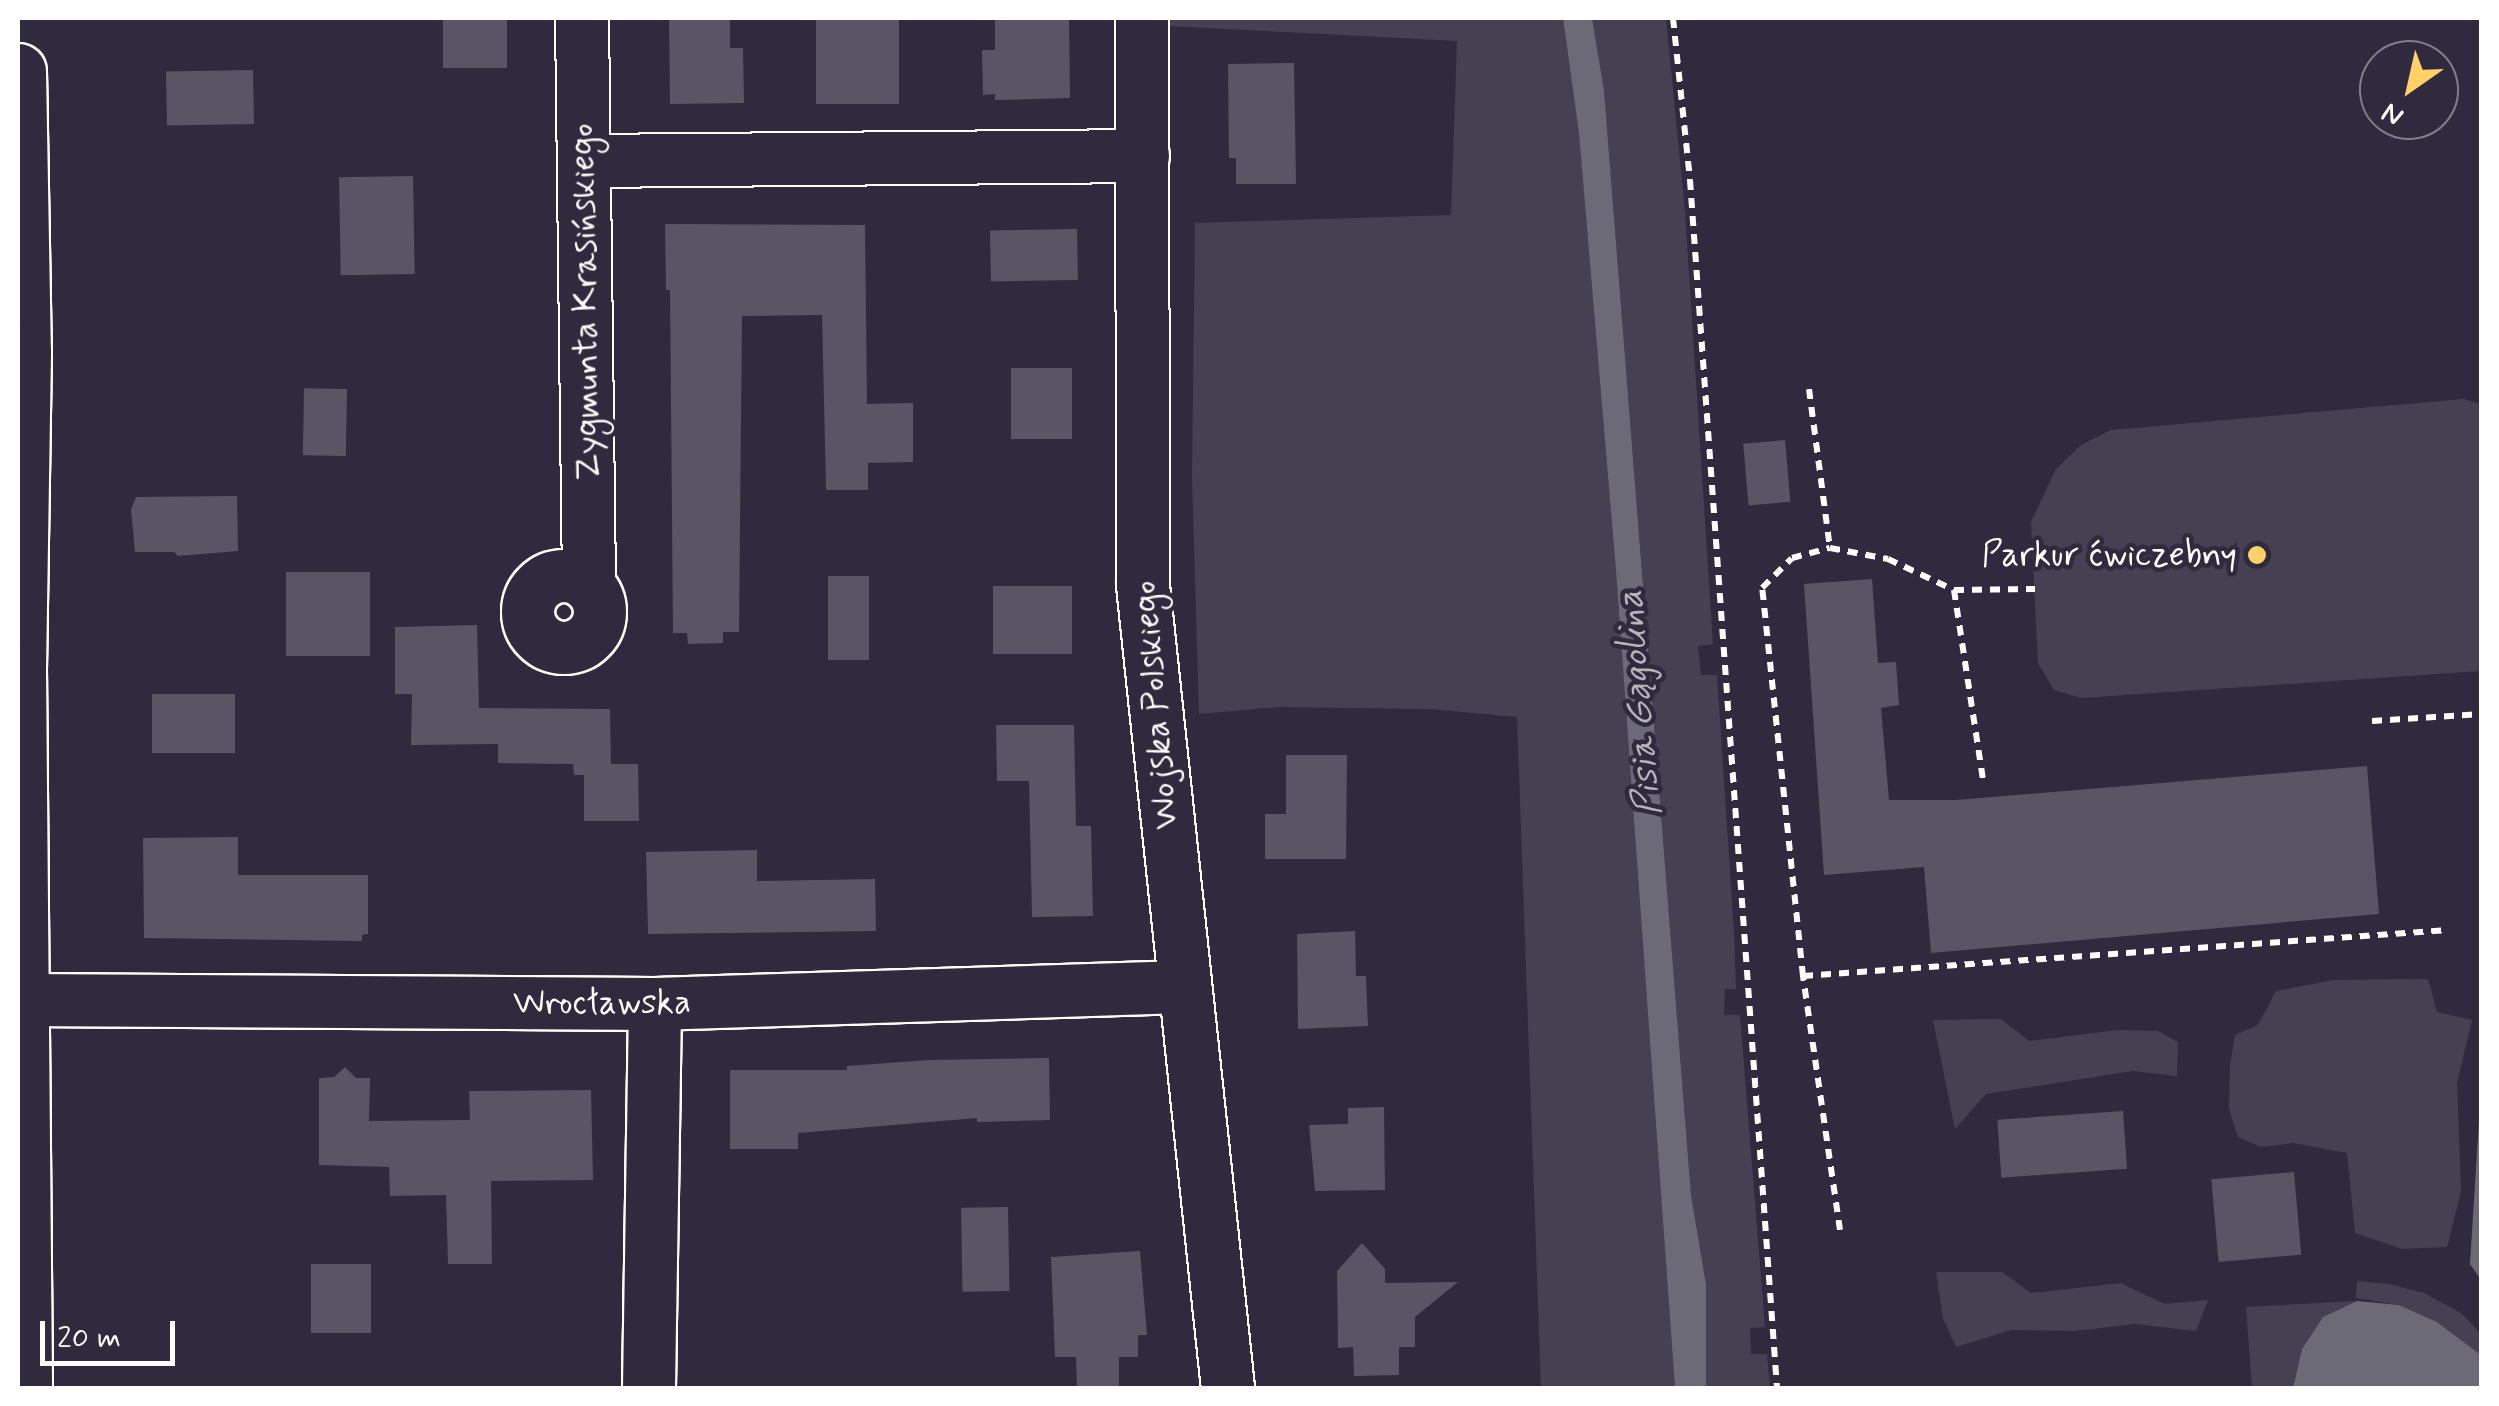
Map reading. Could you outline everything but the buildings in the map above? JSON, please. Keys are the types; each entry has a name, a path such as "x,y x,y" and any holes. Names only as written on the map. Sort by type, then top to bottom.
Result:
{"street":[{"name":"Zygmunta Krasińskiego","path":"582,18 589,586"},
{"name":"Wojska Polskiego","path":"1142,18 1143,585 1228,1388"},
{"path":"18,71 23,351 18,668 24,1388"},
{"path":"585,161 1142,156"},
{"name":"Wrocławska","path":"21,1000 655,1004 1184,987"},
{"path":"650,1388 655,1004"}],"path":[{"path":"1673,18 1690,180 1777,1388"},
{"path":"1809,389 1830,548"},
{"path":"1840,1230 1803,976 1762,588 1792,558 1830,548 1888,559 1954,590 2034,588"},
{"path":"1954,590 1984,785"},
{"path":"2372,721 2482,714"},
{"path":"1803,976 2448,930"}],"shaded area":[{"path":"1169,18 1563,18 1579,134 1616,571 1675,1388 1541,1388 1517,717 1429,709 1278,707 1199,714 1192,477 1195,223 1451,215 1457,41 1169,26"},
{"path":"1592,18 1666,18 1685,212 1713,644 1698,646 1701,675 1717,675 1734,932 1736,989 1725,989 1724,1015 1740,1015 1765,1327 1750,1328 1751,1354 1767,1354 1770,1388 1706,1388 1706,1284 1691,1195 1604,90"},
{"name":"Parkur ćwiczebny","path":"2463,399 2481,404 2481,671 2081,698 2054,690 2038,663 2031,522 2056,469 2081,445 2111,430"},
{"path":"2428,979 2437,1012 2472,1020 2457,1083 2461,1191 2447,1247 2402,1249 2355,1233 2347,1153 2293,1143 2261,1147 2238,1137 2229,1109 2230,1066 2235,1035 2258,1025 2276,991 2334,980"},
{"path":"2001,1019 2029,1041 2118,1030 2158,1031 2178,1042 2177,1076 2133,1071 1986,1094 1955,1129 1933,1020"},
{"path":"1936,1272 2002,1272 2031,1293 2120,1283 2165,1304 2208,1300 2196,1331 2135,1324 2075,1331 2011,1330 1956,1347 1943,1318"},
{"path":"2357,1281 2424,1293 2461,1313 2481,1334 2481,1355 2437,1322 2399,1305 2356,1298"},
{"path":"2357,1301 2323,1317 2302,1349 2293,1388 2252,1388 2246,1307"}],"water":[{"name":"Pisia Gągolina","path":"1563,18 1592,18 1604,90 1691,1195 1706,1284 1706,1388 1675,1388 1616,571 1579,134"},
{"path":"2481,1088 2482,1280 2470,1264"},
{"path":"2357,1301 2399,1305 2437,1322 2481,1355 2481,1388 2293,1388 2302,1349 2323,1317"}],"place":[{"name":"Parkur ćwiczebny","path":"2257,555"}]}
